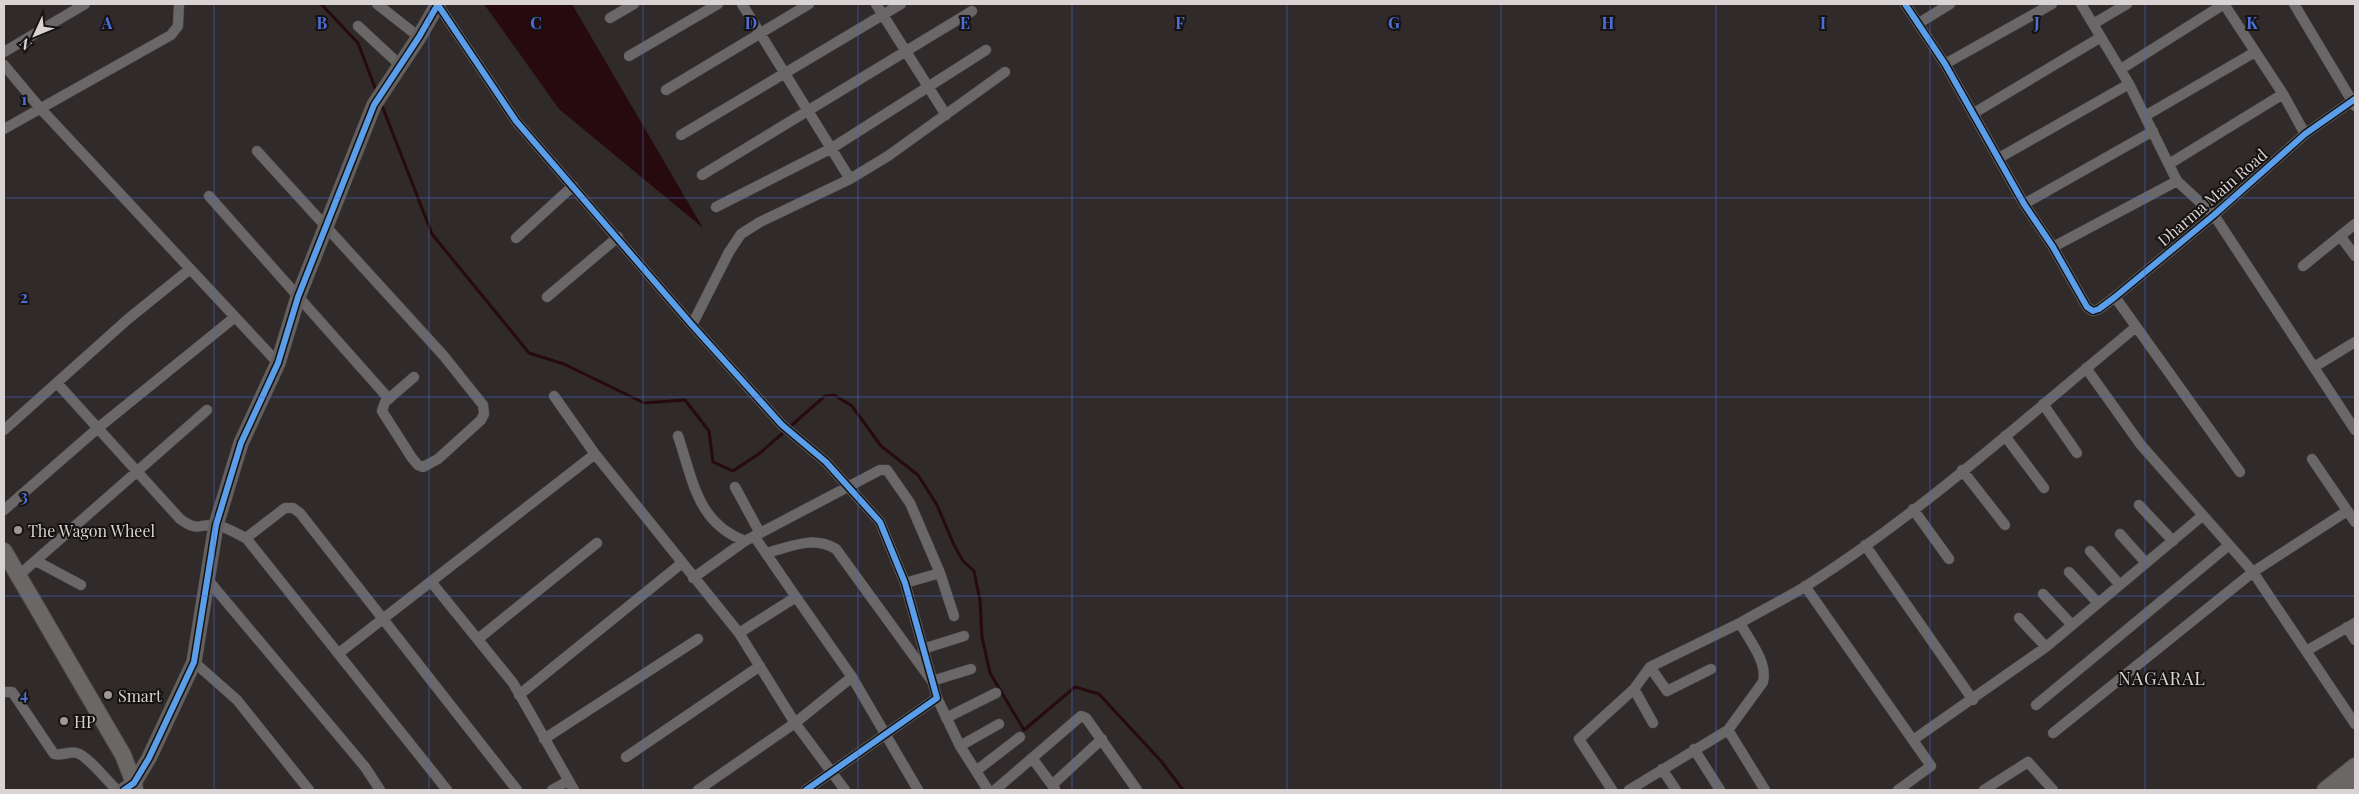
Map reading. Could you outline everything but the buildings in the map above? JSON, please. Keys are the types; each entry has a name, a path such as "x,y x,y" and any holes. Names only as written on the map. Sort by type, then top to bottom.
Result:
{"main road":[{"path":"4,551 11,574 129,788"},
{"path":"2326,790 2355,766"}],"street":[{"path":"4,52 85,4"},
{"path":"4,129 171,34 178,26 179,4"},
{"path":"377,4 419,38"},
{"path":"129,788 149,758 194,662 216,525 241,443 278,363 298,297 374,105 419,38 438,4 516,121 692,325 782,425 826,462 880,522 905,583 937,698 960,746 988,790"},
{"path":"610,18 634,4"},
{"path":"629,56 718,4"},
{"path":"742,4 850,179"},
{"path":"666,90 809,4"},
{"path":"876,4 946,115"},
{"path":"681,135 901,4"},
{"path":"1905,4 1945,64 2024,204 2053,247 2177,181"},
{"path":"1919,23 1950,4"},
{"path":"1945,64 2052,4"},
{"path":"2081,4 2121,69 2177,181 2214,214 2355,430"},
{"path":"2093,24 2127,4"},
{"path":"2121,69 2224,4 2283,94 2305,134"},
{"path":"2294,4 2354,103"},
{"path":"702,175 972,11"},
{"path":"358,26 400,65"},
{"path":"1974,113 2100,37"},
{"path":"716,207 832,148 986,50"},
{"path":"2145,116 2255,52"},
{"path":"4,65 40,108 278,363"},
{"path":"692,325 729,252 742,234 760,222 850,179 888,156 1005,72"},
{"path":"1999,158 2129,84"},
{"path":"2169,164 2283,94"},
{"name":"Dharma Main Road","path":"2053,247 2087,307 2096,311 2214,214 2305,134 2354,103"},
{"path":"2024,204 2153,131"},
{"path":"257,151 443,354 483,405 484,414 481,420 438,459 423,467 418,465 384,415 382,408 389,399 414,377"},
{"path":"516,238 573,186"},
{"path":"209,196 389,399"},
{"path":"2303,266 2355,224"},
{"path":"547,297 618,237"},
{"path":"2341,237 2355,256"},
{"path":"4,430 128,319 190,269"},
{"path":"2115,297 2240,472"},
{"path":"4,510 98,428 235,317"},
{"path":"1612,790 1580,739 1634,689 1650,667 1740,622 1805,586 1865,545 2005,436 2136,327"},
{"path":"2314,367 2355,342"},
{"path":"2086,368 2141,445 2253,572 2355,724"},
{"path":"57,383 184,522 199,528 216,525 246,538 448,790"},
{"path":"554,396 595,454 739,633 795,723 845,790"},
{"path":"2043,404 2077,453"},
{"path":"11,574 36,561 208,410"},
{"path":"678,436 706,512 721,529 753,537"},
{"path":"2005,436 2044,488"},
{"path":"339,653 432,583 595,454"},
{"path":"2312,460 2355,522"},
{"path":"693,578 753,537 880,470 887,470 910,503 940,573 954,616"},
{"path":"1962,470 2005,525"},
{"path":"735,487 753,537 852,678 918,790"},
{"path":"2138,505 2173,541"},
{"path":"246,538 285,508 293,508 300,513 517,790"},
{"path":"1913,509 1949,559"},
{"path":"2053,734 2253,572 2347,511"},
{"path":"1913,740 1973,700 2046,647 2202,516"},
{"path":"2120,534 2146,563"},
{"path":"766,553 815,541 826,543 836,549 932,681"},
{"path":"478,639 597,544"},
{"path":"1865,545 1973,700"},
{"path":"2036,705 2230,545"},
{"path":"2090,551 2120,585"},
{"path":"36,561 81,584"},
{"path":"519,695 682,563"},
{"path":"2069,572 2098,603"},
{"path":"905,583 940,573"},
{"path":"208,580 365,767 380,790"},
{"path":"432,583 513,683 574,790"},
{"path":"1805,586 1931,766 1898,790"},
{"path":"2043,594 2072,625"},
{"path":"739,633 796,597"},
{"path":"2019,618 2046,647"},
{"path":"1630,790 1694,749 1728,730 1763,682 1764,666 1740,622"},
{"path":"2306,651 2351,625 2355,640"},
{"path":"924,649 964,636"},
{"path":"544,739 698,638"},
{"path":"194,662 237,700 309,790"},
{"path":"626,758 760,666"},
{"path":"1650,667 1667,691 1711,669"},
{"path":"932,681 971,669"},
{"path":"698,790 795,723 852,678"},
{"path":"1634,689 1653,723"},
{"path":"4,692 12,692 54,754 60,755 73,752 82,755 117,790"},
{"path":"946,718 996,693"},
{"path":"806,790 937,698"},
{"path":"995,790 1081,716 1086,718 1137,790"},
{"path":"960,746 999,724"},
{"path":"1728,730 1765,790"},
{"path":"976,772 1020,737"},
{"path":"1032,758 1054,788 1102,740"},
{"path":"1694,749 1720,790"},
{"path":"1984,790 2028,762 2052,790"},
{"path":"1662,769 1676,790"},
{"path":"552,790 568,780"}],"shaded area":[{"path":"484,4 572,4 703,228 559,109"}],"waterway":[{"path":"321,4 358,43 377,93"},
{"path":"381,103 432,234 529,353 564,364 644,403 685,400 709,431 713,462 733,471 760,453 825,396 834,395 852,406 881,446 918,475 937,505 963,561 974,571 980,600 982,637 990,673 1024,730 1075,687 1099,694 1161,761 1183,790"}],"cycle path":[{"path":"124,790 134,783 149,758 194,662 216,525 241,443 278,363 298,297 374,105 419,37 438,4"},
{"path":"1905,4 1945,64 2024,204 2053,247 2087,307 2093,311 2099,309 2115,297 2214,215 2305,134 2355,99"},
{"path":"438,5 516,121 692,325 782,425 826,462 880,522 905,583 937,698 806,790"}],"place":[{"name":"The Wagon Wheel","path":"18,530"},
{"name":"Smart","path":"108,695"},
{"name":"HP","path":"64,721"}],"district":[{"name":"NAGARAL","path":"2162,678"}]}
